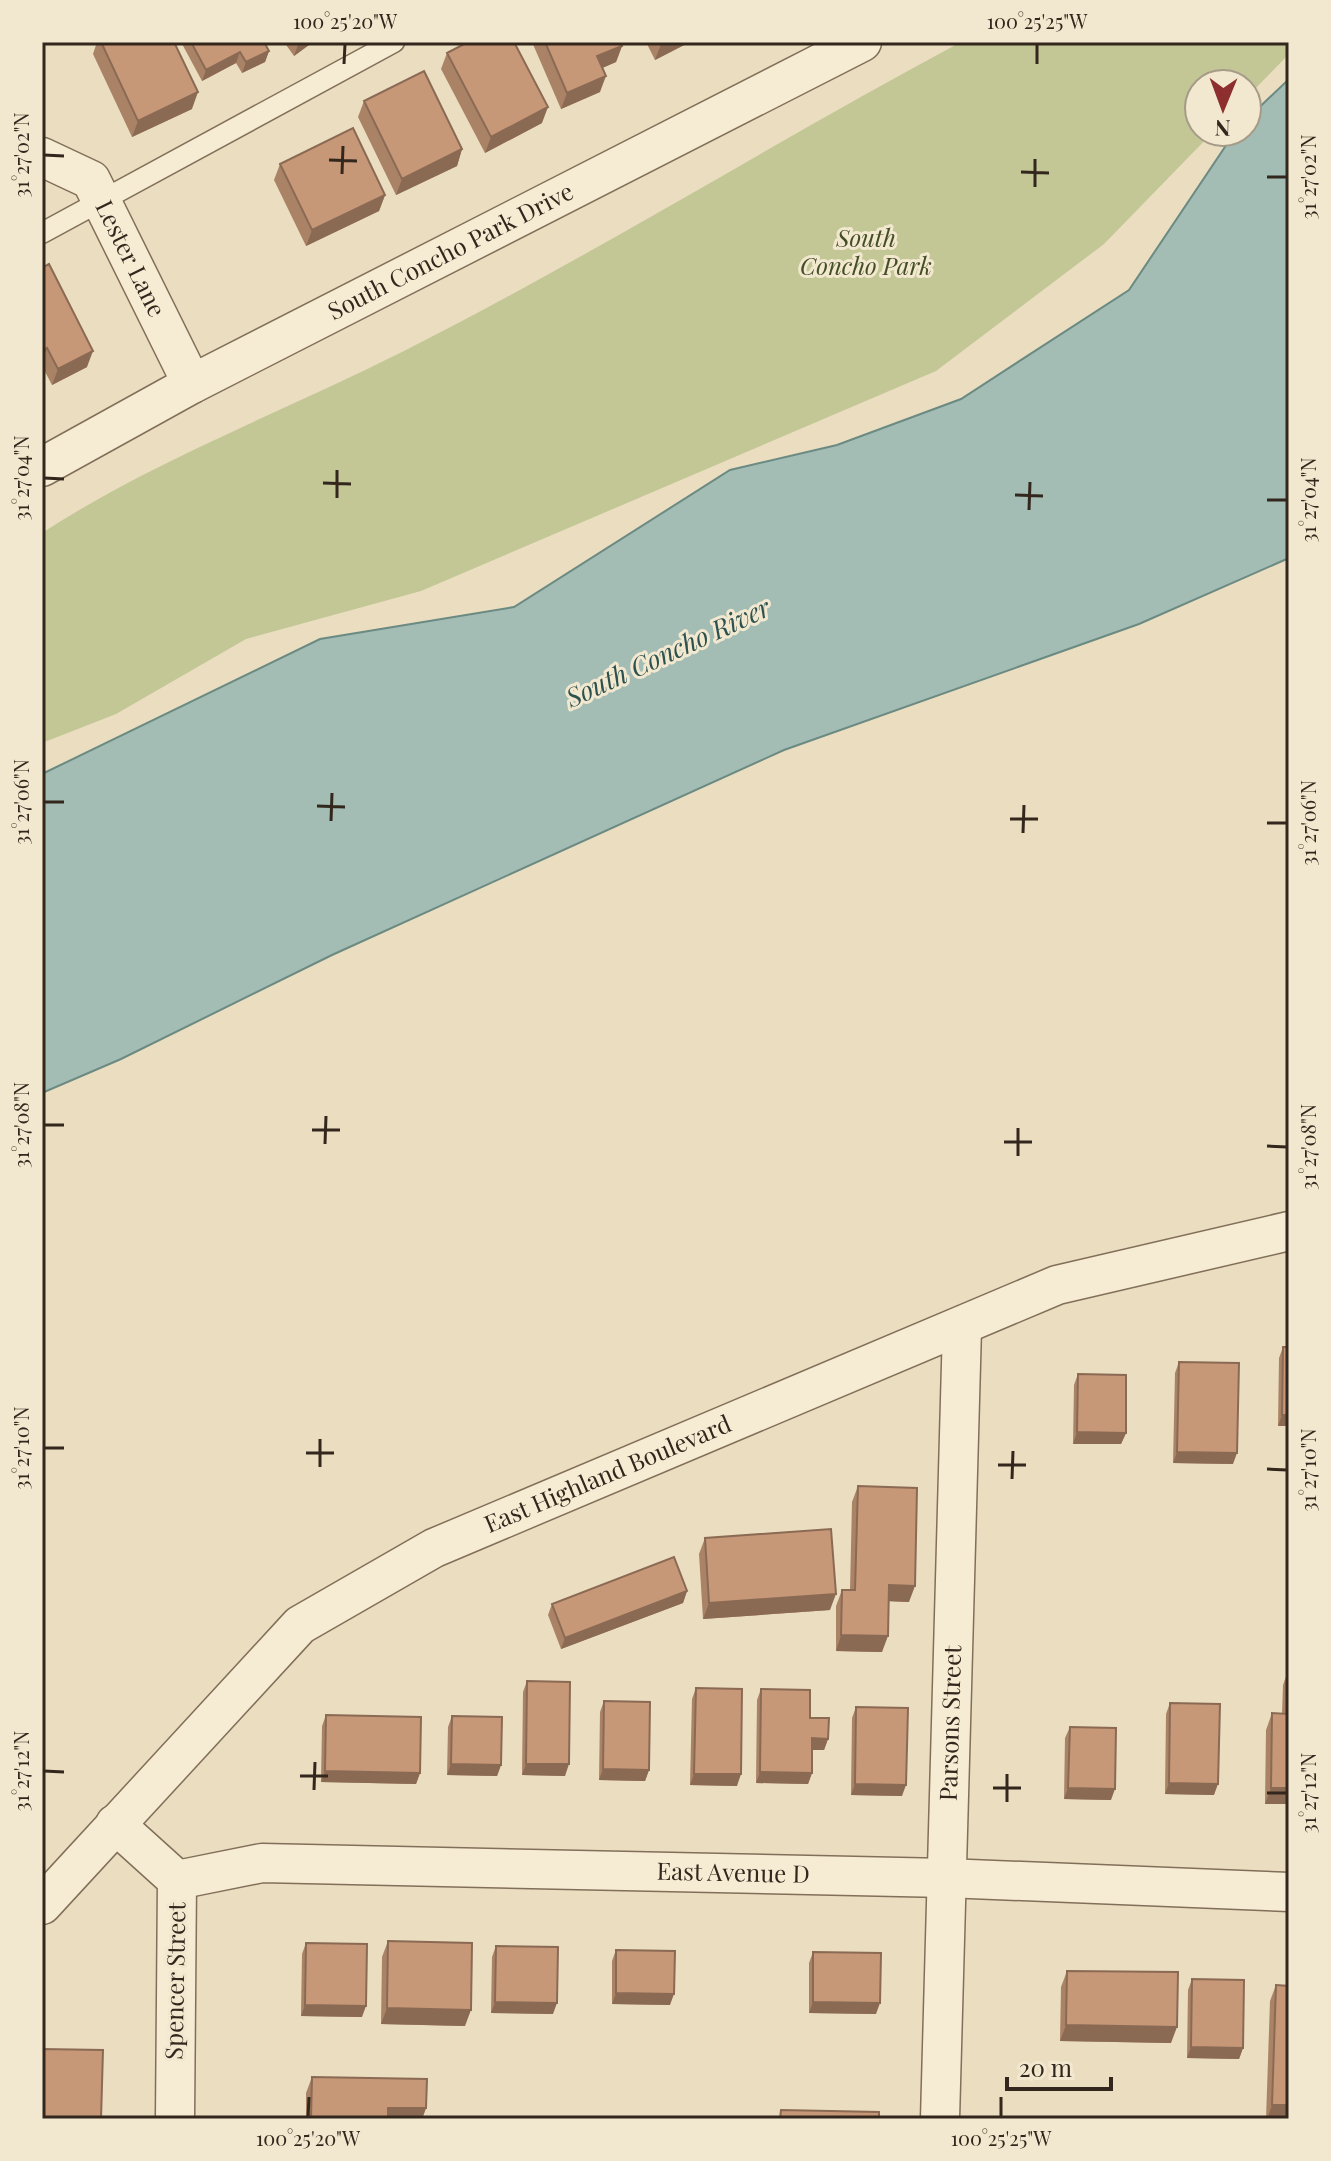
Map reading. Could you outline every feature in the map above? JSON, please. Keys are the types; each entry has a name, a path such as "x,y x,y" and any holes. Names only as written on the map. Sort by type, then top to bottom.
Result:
{"street":[{"name":"South Concho Park Drive","path":"42,467 192,384 862,42"},
{"name":"Lester Lane","path":"42,157 91,180 192,384"},
{"name":"East Highland Boulevard","path":"42,1905 300,1625 434,1548 962,1328 1057,1285 1289,1231"},
{"name":"Parsons Street","path":"940,2119 962,1328"},
{"name":"Spencer Street","path":"115,1824 177,1880 175,2119"},
{"name":"East Avenue D","path":"177,1880 262,1863 946,1878 1289,1892"}],"lane":[{"path":"42,233 394,42"}],"green space":[{"name":"South Concho Park","path":"961,42 1289,42 1289,54 1263,81 1263,68 1183,68 1183,148 1197,148 1104,244 936,371 421,591 246,639 116,714 42,743 42,533 85,506 175,459 404,351 475,314"}],"water":[{"name":"South Concho River","path":"1289,79 1289,558 1139,624 784,750 332,955 121,1059 42,1093 42,774 320,639 514,607 730,470 837,445 961,399 1129,290 1224,148 1263,148 1263,104"}],"building":[{"path":"101,42 174,42 198,92 138,121"},
{"path":"191,42 264,42 269,51 246,62 240,52 206,70"},
{"path":"468,42 514,42 548,107 491,137 447,53"},
{"path":"545,42 620,42 622,46 597,56 606,76 567,93"},
{"path":"424,71 462,149 402,179 364,101"},
{"path":"353,128 385,195 312,230 280,164"},
{"path":"49,264 93,351 58,369 47,348 42,351 42,268"},
{"path":"1283,1347 1289,1347 1289,1415 1282,1415"},
{"path":"1179,1362 1239,1363 1237,1453 1177,1452"},
{"path":"1078,1374 1126,1375 1126,1433 1077,1432"},
{"path":"858,1486 917,1488 915,1586 889,1585 888,1636 841,1635 842,1590 855,1590"},
{"path":"831,1529 836,1594 709,1603 705,1538"},
{"path":"674,1557 687,1591 565,1638 552,1604"},
{"path":"1289,1668 1289,1788 1271,1788 1272,1713 1288,1714"},
{"path":"527,1681 570,1682 569,1764 526,1764"},
{"path":"696,1688 742,1689 741,1774 694,1774"},
{"path":"761,1689 810,1690 810,1718 829,1718 828,1739 812,1738 812,1773 760,1772"},
{"path":"604,1701 650,1702 649,1770 603,1769"},
{"path":"1170,1703 1220,1704 1218,1784 1169,1783"},
{"path":"856,1707 908,1708 906,1785 855,1784"},
{"path":"326,1715 421,1717 420,1773 325,1771"},
{"path":"452,1716 502,1717 501,1765 451,1764"},
{"path":"1070,1727 1116,1728 1115,1789 1068,1788"},
{"path":"388,1941 472,1943 471,2010 387,2008"},
{"path":"306,1943 367,1944 366,2006 305,2005"},
{"path":"496,1946 558,1947 557,2003 495,2002"},
{"path":"616,1950 675,1951 674,1994 616,1993"},
{"path":"813,1952 881,1953 880,2003 813,2002"},
{"path":"1067,1971 1178,1972 1177,2027 1066,2025"},
{"path":"1192,1979 1244,1980 1243,2048 1191,2047"},
{"path":"1276,1985 1289,1986 1289,2105 1272,2105"},
{"path":"42,2049 103,2050 101,2119 42,2119"},
{"path":"312,2077 427,2079 426,2108 388,2108 388,2119 311,2119"},
{"path":"781,2110 879,2112 879,2119 780,2119"}]}
